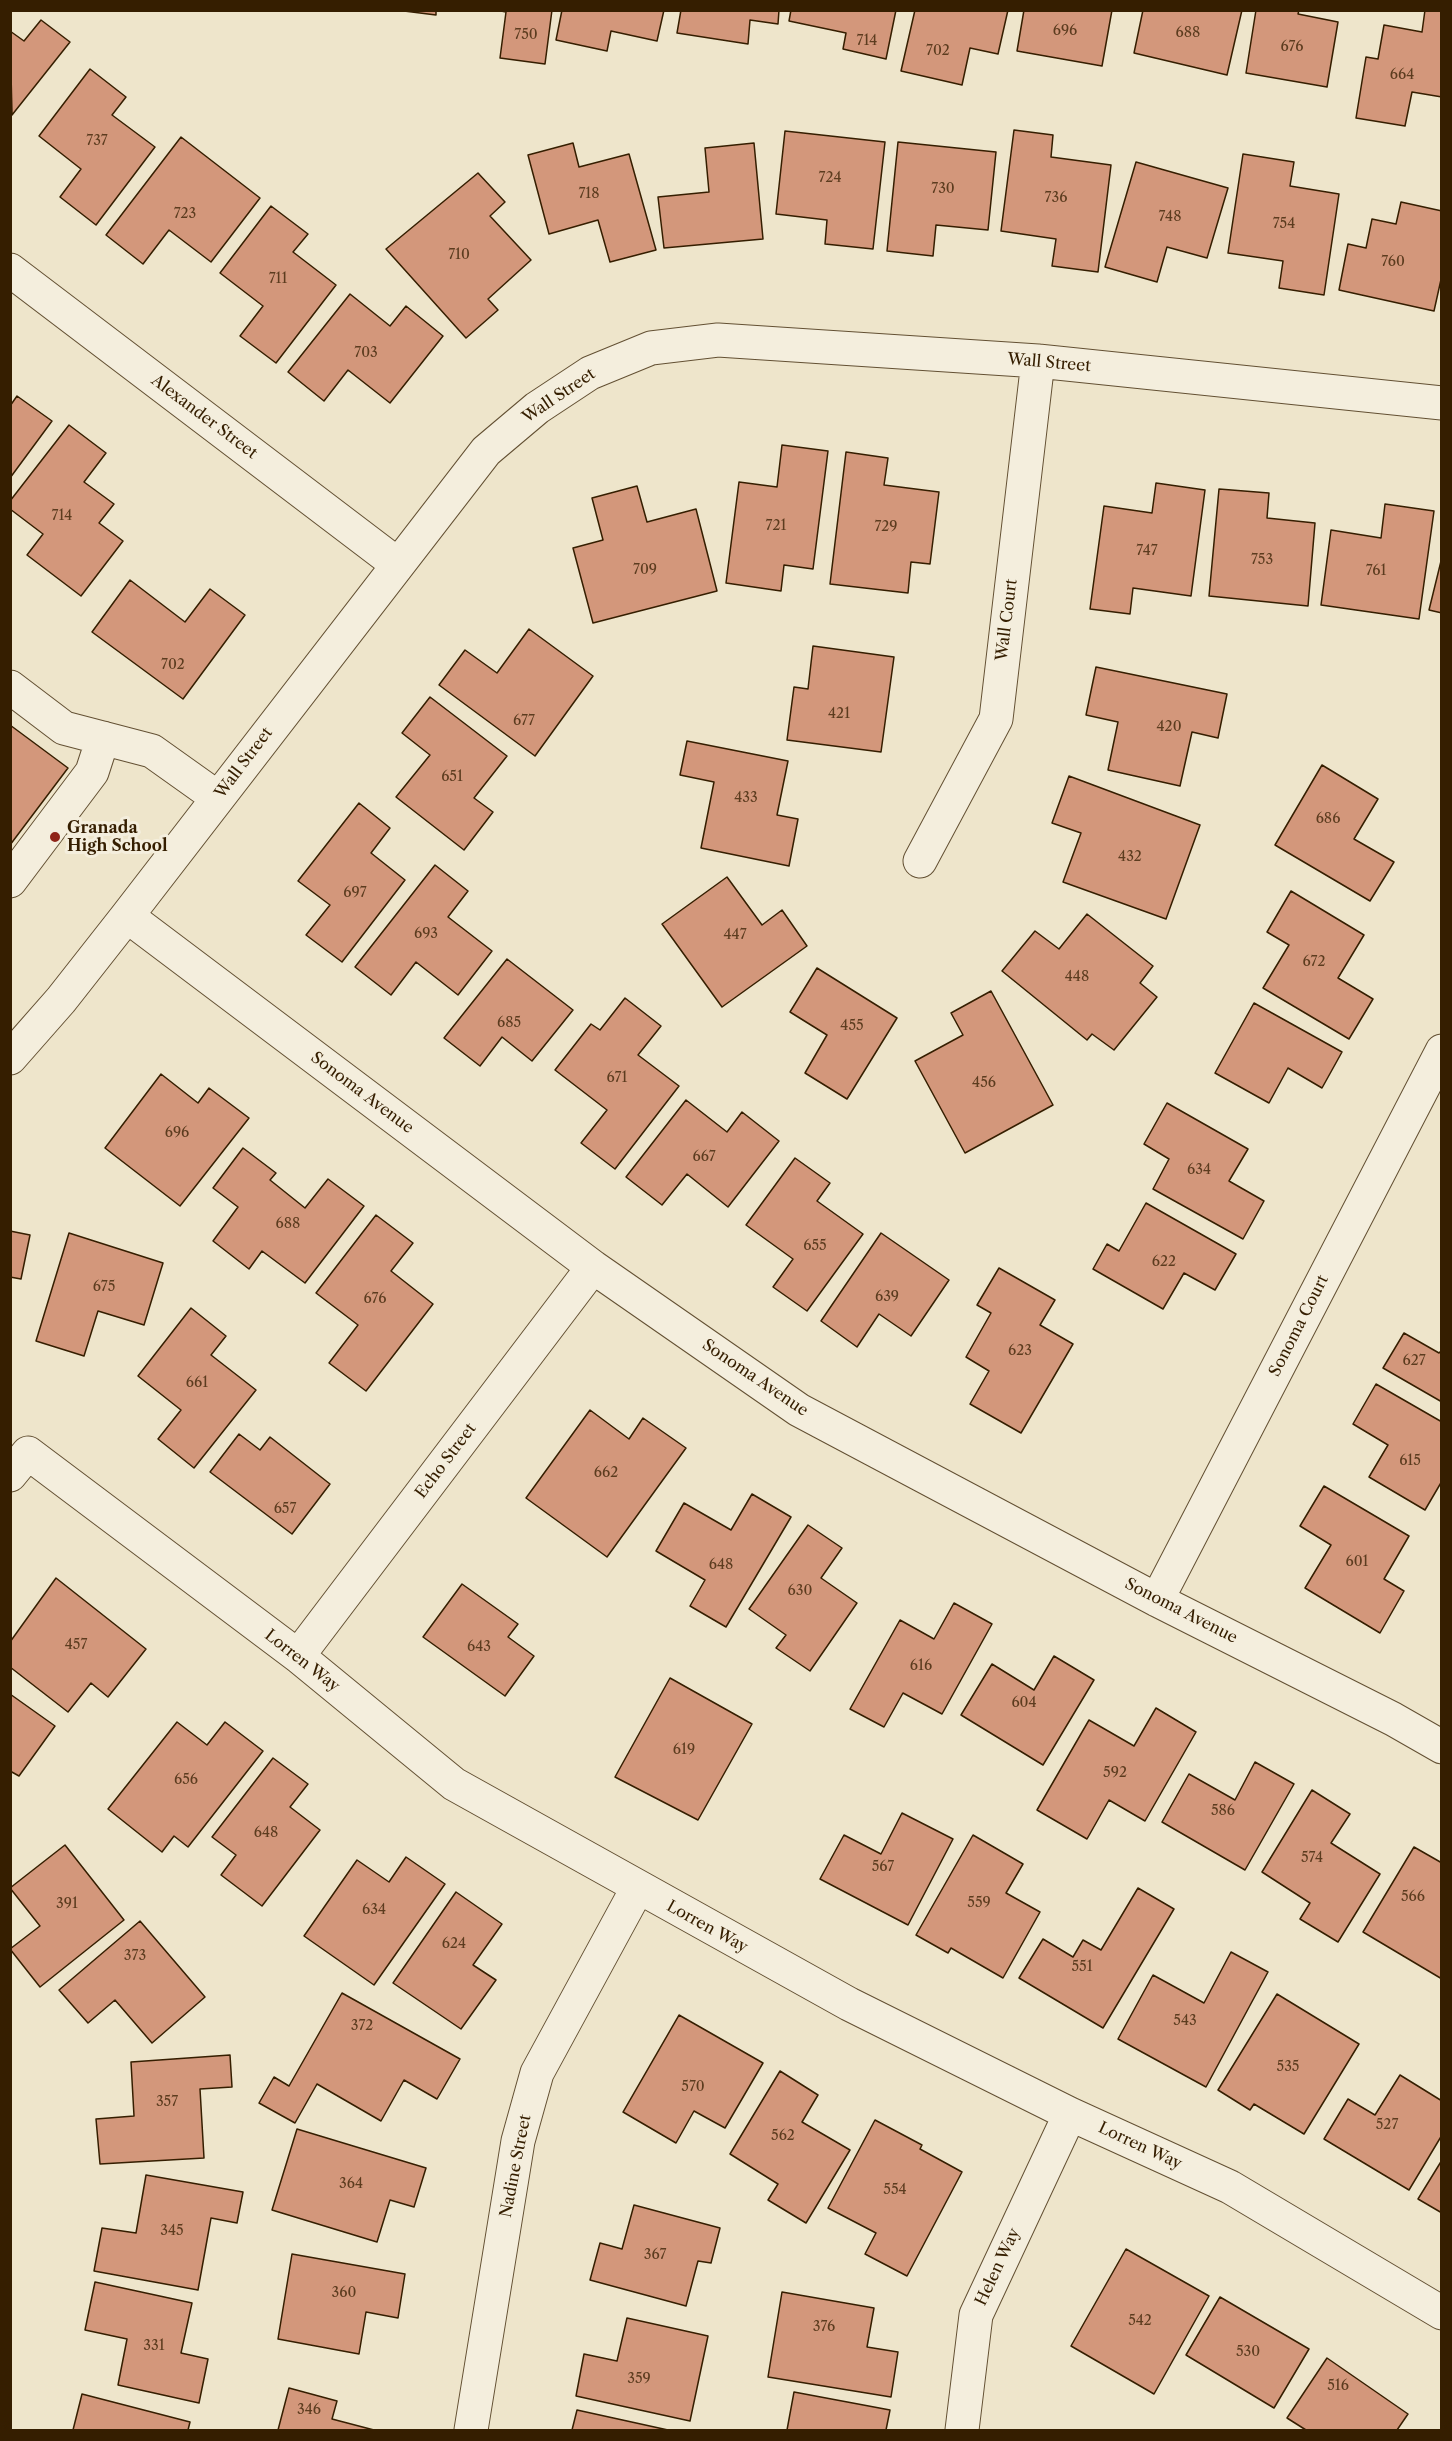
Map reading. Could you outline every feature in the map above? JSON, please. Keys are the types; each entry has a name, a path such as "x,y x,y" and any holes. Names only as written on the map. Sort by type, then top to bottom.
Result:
{"street":[{"name":"Alexander Street","path":"10,270 397,564"},
{"name":"Wall Street","path":"10,1058 61,1000 128,916 486,451 520,422 590,373 651,348 718,340 1038,361 1442,403"},
{"name":"Wall Court","path":"920,861 996,719 1038,361"},
{"path":"10,687 64,728 152,751 218,798"},
{"path":"10,881 92,772 103,738"},
{"name":"Sonoma Avenue","path":"128,916 593,1267 799,1410 1157,1600 1393,1719 1442,1747"},
{"name":"Sonoma Court","path":"1157,1600 1442,1051"},
{"name":"Echo Street","path":"298,1656 593,1267"},
{"name":"Lorren Way","path":"19,1464 298,1656 454,1784 637,1889 849,2004 1070,2114 1230,2187 1442,2313"},
{"name":"Nadine Street","path":"471,2430 518,2141 537,2073 637,1889"},
{"name":"Helen Way","path":"962,2430 976,2315 1070,2114"}],"building":[{"path":"396,10 436,10 436,15"},
{"path":"496,10 552,10 545,64 500,58 506,12"},
{"path":"562,10 664,10 657,41 611,31 607,51 556,40"},
{"path":"681,10 779,10 778,24 750,20 748,44 677,33"},
{"path":"791,10 896,10 886,59 843,49 846,33 789,21"},
{"path":"915,10 1008,10 998,54 970,48 962,85 901,71"},
{"path":"1024,10 1112,10 1102,66 1017,51"},
{"path":"1143,10 1242,10 1227,75 1134,53"},
{"path":"1256,10 1299,10 1298,14 1338,22 1327,87 1246,73"},
{"path":"1425,10 1442,10 1442,97 1412,92 1405,126 1356,118 1366,57 1378,59 1384,25 1422,32"},
{"path":"41,20 70,42 12,115 10,31 24,41"},
{"path":"90,69 126,97 112,115 155,147 96,225 60,197 81,169 39,136"},
{"path":"1014,130 1053,135 1051,157 1111,165 1098,272 1052,266 1056,239 1001,231"},
{"path":"785,131 885,142 873,249 825,244 827,220 776,214"},
{"path":"181,137 260,198 211,262 169,230 143,264 106,235"},
{"path":"898,142 996,152 988,230 936,225 933,256 887,251"},
{"path":"573,143 579,167 629,154 656,250 610,262 598,220 549,234 528,155"},
{"path":"754,143 763,239 664,248 658,197 709,192 705,148"},
{"path":"1243,154 1294,162 1290,186 1339,194 1324,295 1279,288 1283,261 1228,253"},
{"path":"1136,162 1228,188 1207,258 1167,247 1157,282 1105,267"},
{"path":"478,173 505,202 490,216 531,260 488,299 498,310 466,338 386,249"},
{"path":"1401,202 1442,211 1442,275 1434,311 1339,290 1348,244 1366,248 1372,219 1396,224"},
{"path":"271,206 308,234 293,252 336,285 276,363 240,336 263,306 220,273"},
{"path":"350,294 390,326 406,306 443,336 390,403 348,370 324,401 288,372"},
{"path":"17,396 52,421 10,478 10,406"},
{"path":"69,425 106,453 84,482 114,504 99,523 123,541 81,596 27,555 43,534 10,509 10,501"},
{"path":"782,445 828,451 813,569 784,565 781,591 726,583 739,482 777,487"},
{"path":"846,452 888,458 884,485 939,492 930,564 911,562 908,593 830,584"},
{"path":"1156,483 1205,490 1191,596 1133,588 1130,614 1090,609 1104,506 1152,513"},
{"path":"637,486 647,522 696,509 717,591 593,623 573,548 603,540 592,498"},
{"path":"1219,489 1269,493 1267,518 1315,523 1308,606 1209,596"},
{"path":"1385,504 1434,511 1419,619 1321,605 1331,530 1381,538"},
{"path":"1442,557 1442,613 1429,610"},
{"path":"130,580 185,622 210,589 245,615 183,699 92,632"},
{"path":"529,629 593,676 535,756 439,685 465,650 497,673"},
{"path":"813,646 894,657 881,752 787,740 794,687 808,689"},
{"path":"1096,667 1227,694 1218,738 1192,732 1180,786 1108,770 1118,722 1086,715"},
{"path":"430,697 507,756 474,798 493,812 464,850 396,797 430,755 402,733"},
{"path":"10,725 68,768 10,845"},
{"path":"687,741 788,761 777,815 798,819 789,866 701,848 714,782 680,775"},
{"path":"1322,765 1378,799 1354,839 1394,862 1370,901 1275,845"},
{"path":"1069,776 1200,825 1166,919 1063,882 1081,833 1052,823"},
{"path":"359,803 390,828 371,853 405,880 342,962 306,935 330,905 298,881"},
{"path":"435,865 468,891 448,917 492,951 458,995 416,962 391,995 355,967"},
{"path":"727,877 762,925 782,910 807,946 722,1007 662,924"},
{"path":"1291,891 1364,935 1338,978 1373,999 1349,1039 1263,988 1289,945 1267,932"},
{"path":"1087,914 1153,966 1140,983 1157,997 1114,1050 1092,1034 1087,1040 1002,971 1035,931 1059,949"},
{"path":"507,959 573,1010 532,1061 502,1037 480,1066 444,1038"},
{"path":"817,968 897,1018 847,1099 805,1073 827,1035 790,1012"},
{"path":"991,991 1053,1105 965,1153 915,1061 963,1035 951,1013"},
{"path":"625,998 661,1026 638,1055 679,1086 615,1169 581,1143 607,1110 555,1070 591,1024 600,1030"},
{"path":"1254,1003 1342,1052 1322,1088 1288,1068 1269,1103 1215,1073"},
{"path":"161,1074 198,1103 209,1088 249,1118 180,1206 105,1148"},
{"path":"686,1100 727,1132 742,1112 779,1141 728,1207 687,1174 662,1205 626,1177"},
{"path":"1167,1103 1248,1149 1229,1181 1264,1201 1243,1239 1153,1189 1169,1159 1144,1144"},
{"path":"243,1148 276,1173 270,1180 305,1208 328,1179 364,1206 305,1283 262,1251 249,1269 213,1241 238,1207 213,1188"},
{"path":"795,1158 830,1183 817,1201 863,1234 807,1311 773,1287 793,1259 746,1225"},
{"path":"1146,1203 1236,1254 1215,1290 1184,1273 1163,1309 1093,1269 1107,1244 1119,1251"},
{"path":"376,1215 413,1243 391,1271 433,1304 366,1391 329,1363 358,1325 316,1293"},
{"path":"10,1231 30,1235 21,1279 10,1277"},
{"path":"69,1233 163,1263 144,1325 98,1311 84,1356 36,1341"},
{"path":"881,1233 949,1280 911,1336 879,1314 857,1347 821,1321"},
{"path":"999,1268 1055,1300 1040,1325 1073,1344 1021,1433 970,1404 989,1371 966,1357 991,1313 977,1305"},
{"path":"191,1308 226,1336 211,1355 256,1390 194,1468 158,1439 181,1410 138,1376"},
{"path":"1404,1333 1439,1353 1442,1350 1442,1402 1383,1368"},
{"path":"1376,1384 1442,1422 1442,1481 1425,1510 1369,1477 1388,1445 1353,1424"},
{"path":"590,1410 629,1439 643,1418 686,1448 607,1557 526,1498"},
{"path":"239,1434 260,1450 270,1437 330,1484 292,1534 210,1472"},
{"path":"1324,1486 1409,1536 1384,1579 1404,1591 1380,1633 1305,1588 1331,1545 1300,1526"},
{"path":"752,1494 791,1517 726,1627 690,1606 705,1580 656,1551 684,1503 731,1530"},
{"path":"808,1525 842,1548 821,1578 857,1603 810,1671 776,1648 786,1635 749,1609"},
{"path":"56,1578 146,1649 108,1697 91,1683 68,1712 10,1667 10,1642"},
{"path":"462,1584 518,1624 508,1637 534,1656 505,1696 423,1637"},
{"path":"954,1603 992,1624 942,1714 903,1693 884,1727 850,1709 900,1620 934,1639"},
{"path":"1054,1656 1094,1680 1043,1765 961,1715 992,1664 1034,1690"},
{"path":"670,1678 752,1724 698,1820 615,1777"},
{"path":"10,1694 55,1726 19,1776 10,1771"},
{"path":"1156,1708 1196,1732 1145,1821 1109,1800 1087,1839 1037,1810 1089,1720 1134,1746"},
{"path":"177,1722 207,1745 225,1722 263,1751 188,1847 174,1836 162,1852 108,1809"},
{"path":"273,1758 308,1784 290,1807 320,1830 262,1906 221,1875 236,1855 212,1837"},
{"path":"1255,1762 1294,1784 1245,1870 1162,1822 1189,1774 1235,1800"},
{"path":"1312,1790 1350,1814 1331,1843 1380,1874 1338,1942 1300,1919 1310,1903 1262,1872"},
{"path":"902,1813 953,1839 908,1925 820,1879 844,1835 881,1854"},
{"path":"973,1835 1023,1864 1006,1893 1040,1912 1003,1978 951,1948 948,1953 916,1935"},
{"path":"65,1845 124,1920 40,1987 10,1949 40,1926 10,1888"},
{"path":"1414,1847 1442,1863 1442,1979 1363,1932"},
{"path":"406,1857 445,1884 374,1985 304,1936 357,1860 389,1882"},
{"path":"1138,1888 1174,1909 1103,2028 1019,1978 1043,1939 1073,1957 1083,1940 1101,1950"},
{"path":"456,1892 502,1924 473,1965 496,1980 461,2029 393,1983"},
{"path":"140,1921 205,1997 152,2043 115,2000 88,2023 59,1990"},
{"path":"1231,1952 1268,1972 1206,2087 1118,2039 1153,1975 1204,2003"},
{"path":"342,1993 460,2059 437,2099 404,2080 381,2121 317,2084 295,2123 259,2103 274,2077 289,2086"},
{"path":"1277,1994 1359,2044 1304,2134 1254,2104 1250,2110 1218,2090"},
{"path":"679,2015 763,2063 725,2128 694,2111 676,2143 623,2112"},
{"path":"230,2055 232,2087 200,2089 204,2158 100,2164 96,2119 134,2116 131,2062"},
{"path":"780,2071 818,2095 802,2122 850,2150 806,2223 768,2200 778,2184 730,2154"},
{"path":"1400,2075 1442,2101 1442,2135 1409,2190 1324,2139 1348,2099 1375,2115"},
{"path":"875,2120 922,2145 920,2149 962,2172 907,2276 865,2254 876,2233 828,2208"},
{"path":"297,2129 426,2168 414,2207 390,2200 377,2242 272,2210"},
{"path":"1442,2160 1442,2213 1418,2199"},
{"path":"146,2175 243,2192 237,2223 211,2218 198,2290 94,2271 102,2228 136,2233"},
{"path":"634,2205 720,2228 711,2263 698,2261 686,2306 590,2280 600,2243 622,2249"},
{"path":"1126,2249 1209,2296 1154,2394 1071,2346"},
{"path":"292,2254 405,2274 398,2318 366,2312 359,2354 278,2339"},
{"path":"95,2282 192,2303 181,2353 208,2359 199,2403 118,2385 127,2339 85,2330"},
{"path":"782,2292 874,2308 867,2347 898,2352 891,2397 768,2377"},
{"path":"1220,2297 1309,2349 1274,2408 1186,2355"},
{"path":"627,2318 708,2336 690,2421 576,2396 584,2354 617,2361"},
{"path":"1327,2358 1408,2414 1397,2430 1306,2430 1287,2418"},
{"path":"289,2388 337,2401 332,2419 374,2430 278,2430"},
{"path":"794,2392 890,2410 886,2430 787,2430"},
{"path":"82,2394 190,2422 188,2430 73,2430"},
{"path":"577,2410 668,2430 572,2430"}],"place":[{"name":"Granada High School","path":"55,837"}]}
